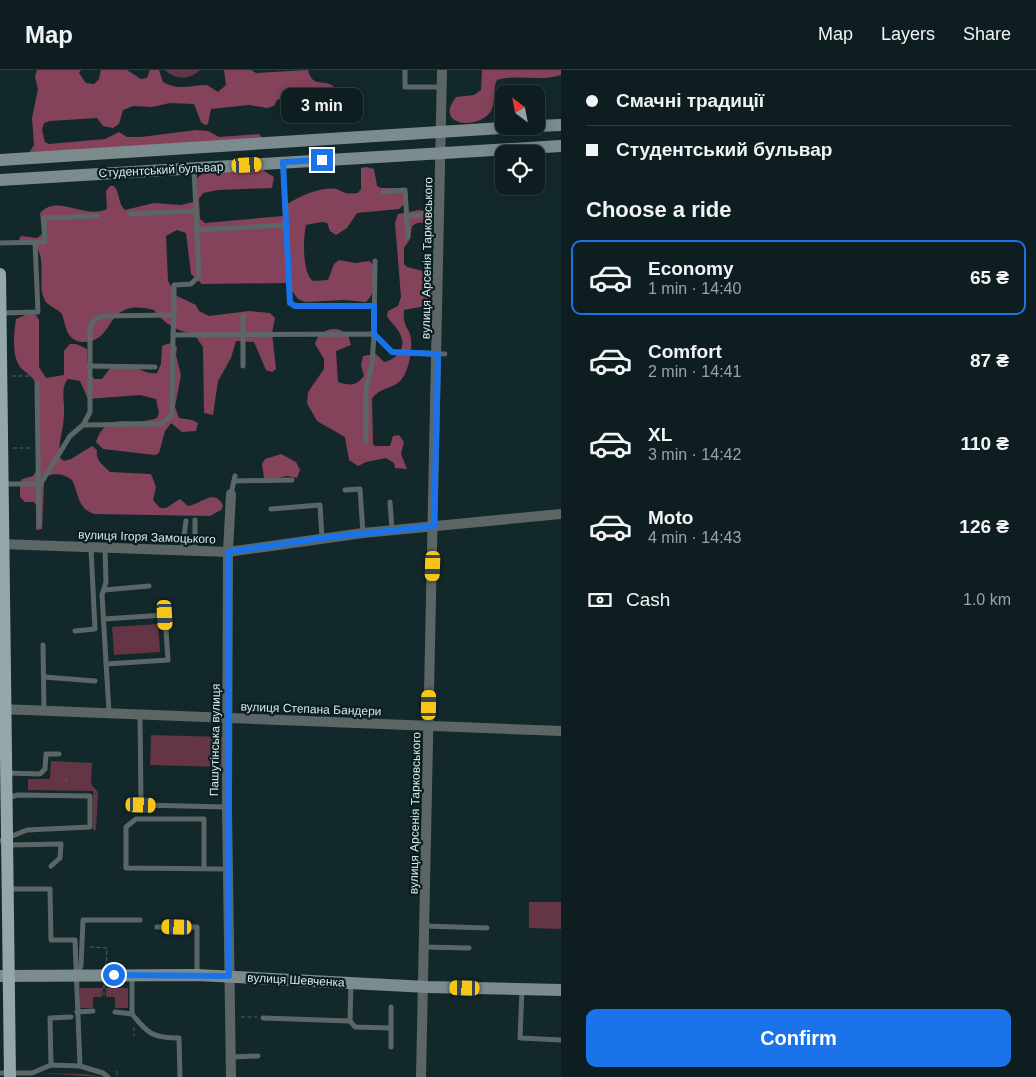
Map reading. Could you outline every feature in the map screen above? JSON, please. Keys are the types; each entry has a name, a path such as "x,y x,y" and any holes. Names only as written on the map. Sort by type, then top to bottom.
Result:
{"main road":[{"path":"0,274 3,484 3,709 7,798 5,841 8,889 4,976 6,1074"}],"street":[{"name":"вулиця Арсенія Тарковського","path":"421,1077 426,926 428,725 441,354 442,70"},
{"name":"Студентський бульвар","path":"545,126 561,125"},
{"name":"Студентський бульвар","path":"0,160 495,129"},
{"name":"Студентський бульвар","path":"0,180 561,146"},
{"name":"Пашутінська вулиця","path":"231,494 228,552 227,807 231,1077"},
{"name":"вулиця Ігоря Замоцького","path":"2,544 92,549 228,552 364,533 561,514"},
{"name":"вулиця Степана Бандери","path":"3,709 140,713 228,720 428,725 561,731"},
{"name":"вулиця Шевченка","path":"4,976 197,975 351,984 561,990"}],"lane":[{"path":"405,70 405,87 442,87"},
{"path":"283,162 290,303 295,306 374,306"},
{"path":"83,425 161,424 172,415 174,285 191,284 200,276 194,168"},
{"path":"383,192 405,190 408,237"},
{"path":"130,214 196,211"},
{"path":"406,216 440,214"},
{"path":"0,243 45,242 44,218 97,216"},
{"path":"197,230 286,225"},
{"path":"1,313 38,312 36,242"},
{"path":"366,441 366,388 372,364 374,334 375,261"},
{"path":"3,484 38,484 44,480 70,436 83,425 90,412 90,327 94,320 102,316 174,315"},
{"path":"243,316 243,366"},
{"path":"173,335 374,334 392,352 441,354"},
{"path":"89,366 155,367"},
{"path":"37,383 39,525"},
{"path":"231,494 235,479 292,480"},
{"path":"345,490 360,488 364,533"},
{"path":"390,502 392,530"},
{"path":"271,509 320,505 322,538"},
{"path":"195,520 195,551"},
{"path":"182,550 186,521"},
{"path":"74,631 95,629 92,549"},
{"path":"106,549 104,619 109,712"},
{"path":"104,590 149,586"},
{"path":"104,619 165,615 168,660 106,664"},
{"path":"43,645 44,710"},
{"path":"44,677 95,681"},
{"path":"140,713 141,805 227,807"},
{"path":"6,773 40,774 45,769 46,754 59,754"},
{"path":"5,841 27,830 90,827 90,796 18,795 7,798"},
{"path":"204,868 204,819 136,818 126,827 126,868 228,869"},
{"path":"5,841 61,844 60,858 51,866"},
{"path":"8,889 50,889 51,940 75,940 80,1066"},
{"path":"76,975 81,966 83,920 140,920"},
{"path":"426,926 487,928"},
{"path":"157,927 197,927 197,975"},
{"path":"424,947 469,948"},
{"path":"132,975 132,1014 146,1031 158,1038 179,1038 180,1077"},
{"path":"351,984 350,1020 355,1026 391,1028"},
{"path":"522,988 520,1038 561,1040"},
{"path":"391,1007 391,1047"},
{"path":"77,1012 93,1011"},
{"path":"115,1012 132,1014"},
{"path":"51,1065 50,1018 71,1017"},
{"path":"263,1018 350,1020"},
{"path":"230,1057 258,1056"},
{"path":"6,1074 32,1073 51,1065 80,1066 104,1073 108,1077"}],"path":[{"path":"11,376 37,376 37,383"},
{"path":"12,448 38,448"},
{"path":"66,777 66,782"},
{"path":"81,947 107,948 106,966"},
{"path":"104,984 104,997"},
{"path":"241,1017 263,1018"},
{"path":"117,1072 117,1077"}],"shaded area":[{"path":"37,70 81,70 79,73 86,83 94,84 99,79 101,70 127,70 141,79 147,78 150,70 159,70 163,82 169,85 179,87 207,85 218,92 226,85 224,70 251,70 256,73 308,70 310,77 318,82 331,84 338,93 334,98 294,99 285,97 277,100 274,106 267,108 249,105 211,109 208,124 205,125 201,122 194,104 170,103 152,107 133,106 123,110 119,124 113,128 103,126 97,118 50,121 44,123 42,130 45,142 49,144 105,139 119,132 127,137 141,137 196,130 208,131 219,137 259,134 262,138 29,153 34,145 32,118 38,89 35,77"},
{"path":"165,70 200,70 192,76 182,78 173,76"},
{"path":"482,70 561,70 561,75 553,77 505,78 497,80 491,111 485,117 469,123 454,120 450,115 450,107 456,97 474,95 481,90"},
{"path":"361,168 374,169 377,186 381,188 406,188 407,202 399,209 357,213 347,228 336,235 330,231 327,223 321,222 306,225 304,246 307,271 313,281 328,280 334,264 339,260 355,263 369,261 374,265 373,290 366,302 344,300 305,302 298,299 286,283 202,284 191,274 186,233 177,230 166,236 168,281 177,296 196,305 199,311 209,316 249,311 270,313 275,318 272,333 276,369 272,372 266,370 254,342 236,341 231,358 218,381 213,415 204,413 203,347 194,334 171,326 154,310 134,308 120,312 98,338 83,342 73,339 68,332 62,314 46,302 43,295 41,257 38,251 34,245 22,244 19,239 21,236 37,238 42,234 40,213 55,205 99,212 107,209 106,191 110,186 114,186 116,189 121,205 125,210 154,203 181,205 193,202 193,183 199,176 207,172 261,169 274,177 272,188 218,190 203,193 199,199 200,219 205,223 283,216 286,205 297,198 319,190 333,189 347,193 358,193 361,189"},
{"path":"419,210 430,212 431,222 417,223 412,226 410,239 404,248 404,264 407,267 427,272 432,279 434,301 430,305 404,310 404,320 411,339 408,366 404,376 398,383 378,393 372,399 373,444 375,446 390,446 393,436 399,435 404,442 401,454 407,469 395,468 394,463 386,458 366,462 358,466 349,460 345,437 317,421 307,403 308,392 324,369 324,359 315,344 320,335 329,330 339,330 348,335 351,345 336,351 338,382 346,384 358,382 364,376 361,365 363,356 376,354 384,362 397,355 402,347 402,337 387,316 388,311 398,306 401,297 395,223 398,214"},
{"path":"30,313 36,315 39,320 39,367 46,378 64,375 64,351 70,344 76,344 87,349 88,374 95,379 102,379 111,368 118,364 129,365 145,372 157,373 161,364 162,346 173,344 177,347 176,355 181,375 175,407 179,418 198,423 196,431 182,432 171,423 165,431 159,453 155,455 103,449 96,442 107,425 114,422 148,421 157,418 159,413 156,399 140,395 88,399 80,381 68,379 63,391 64,414 59,448 60,458 64,461 71,459 92,446 97,450 97,457 100,462 110,472 151,474 156,487 153,500 160,508 166,508 180,499 188,506 212,497 220,501 223,506 221,510 210,516 94,514 81,504 72,480 63,475 53,475 46,476 44,482 42,529 36,530 36,505 34,502 25,502 20,497 20,484 22,479 33,476 39,459 40,432 36,385 34,380 21,368 14,351 16,319"},
{"path":"281,454 296,462 300,470 297,478 287,476 268,480 264,478 262,464 265,459"},
{"path":"158,624 160,652 114,655 112,627"},
{"path":"151,735 224,737 223,767 150,765"},
{"path":"51,761 92,763 91,784 98,792 96,830 93,830 93,791 28,790 28,779 50,779"},
{"path":"529,902 561,902 561,929 529,928"},
{"path":"80,988 103,988 102,997 93,997 93,1008 80,1008"},
{"path":"106,988 128,988 128,1008 115,1008 115,997 106,997"},
{"path":"40,1073 84,1074 103,1077"}],"route":[{"path":"114,975 229,976 227,807 229,731 228,552 322,538 434,526 438,354 392,352 374,334 374,306 295,306 290,303 283,162 322,160"}]}
